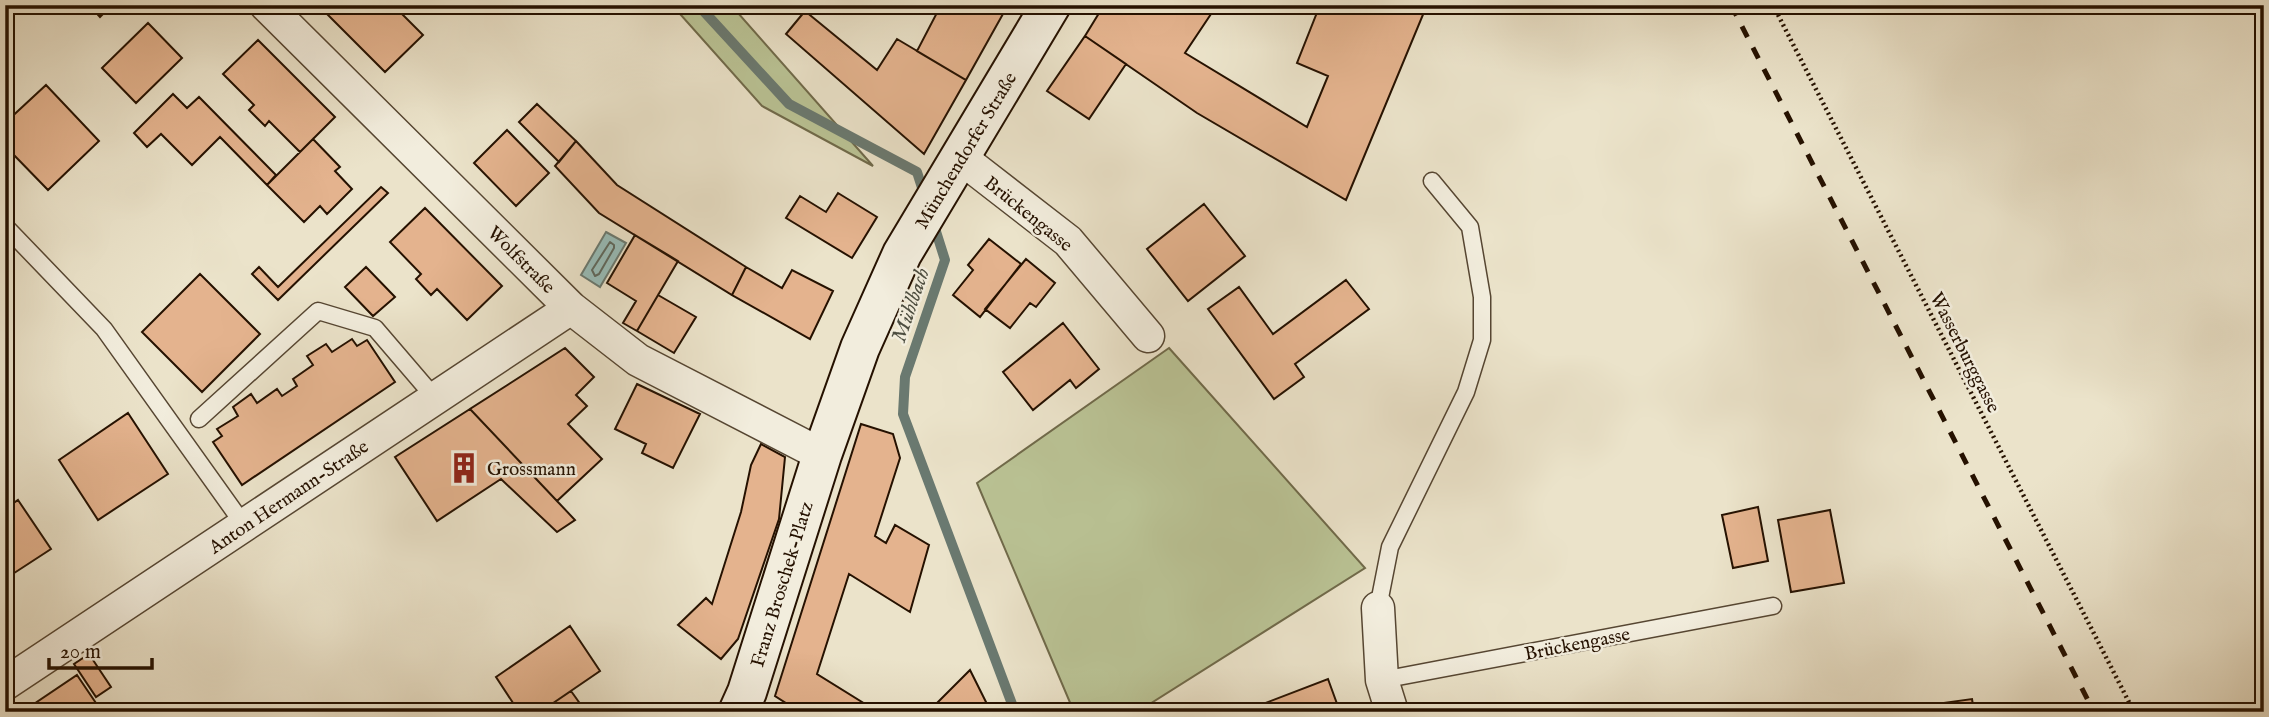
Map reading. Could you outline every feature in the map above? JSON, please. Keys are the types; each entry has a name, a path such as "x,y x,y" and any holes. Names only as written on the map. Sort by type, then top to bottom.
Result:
{"street":[{"name":"Wolfstraße","path":"265,5 571,308 638,360 821,455"},
{"name":"Münchendorfer Straße","path":"821,455 860,348 902,254 1051,5"},
{"name":"Brückengasse","path":"951,173 1068,241 1148,336"},
{"name":"Anton Hermann-Straße","path":"5,684 571,308"},
{"name":"Franz Broschek-Platz","path":"738,712 747,692 821,455"},
{"path":"1378,608 1382,680 1392,712"}],"lane":[{"path":"1378,608 1390,547 1466,392 1482,340 1482,297 1470,227 1432,181"},
{"path":"5,226 104,329 244,525"},
{"path":"199,419 318,311 375,328 435,398"},
{"name":"Brückengasse","path":"1382,680 1773,606"}],"path":[{"name":"Wasserburggasse","path":"1773,5 2134,712"}],"green space":[{"path":"672,5 731,5 873,166 762,106"},
{"path":"1169,348 1365,568 1137,712 1074,712 977,483"}],"water":[{"path":"606,232 626,243 600,287 581,275"}],"building":[{"path":"89,5 107,5 110,7 100,17"},
{"path":"318,5 393,5 423,35 385,72"},
{"path":"941,5 1008,5 966,80 917,51"},
{"path":"1104,5 1217,5 1185,53 1307,127 1328,76 1297,63 1320,5 1427,5 1346,200 1197,113 1085,36"},
{"path":"805,11 877,70 897,39 966,80 924,154 786,34"},
{"path":"148,23 182,58 136,103 102,68"},
{"path":"1085,36 1126,64 1089,119 1047,91"},
{"path":"258,40 335,117 300,152 269,121 265,126 249,110 254,105 223,74"},
{"path":"46,85 99,141 48,190 10,151 5,156 5,123"},
{"path":"173,94 187,108 199,97 276,175 267,185 220,137 192,165 161,134 147,147 134,133"},
{"path":"537,104 576,141 559,162 519,122"},
{"path":"507,130 549,173 516,206 474,163"},
{"path":"313,139 340,167 335,171 352,189 327,214 320,206 304,222 267,185"},
{"path":"576,141 617,185 746,267 732,295 599,213 555,166"},
{"path":"381,187 388,193 278,300 252,274 259,267 278,287"},
{"path":"838,193 877,217 852,258 786,218 800,196 826,212"},
{"path":"1204,204 1245,256 1188,301 1147,249"},
{"path":"425,208 502,286 467,320 437,289 431,295 416,279 421,274 390,242"},
{"path":"635,235 678,261 637,331 623,323 636,301 607,283"},
{"path":"989,239 1021,264 980,317 953,295 973,270 968,265"},
{"path":"1026,259 1055,283 1036,307 1030,303 1010,328 985,309"},
{"path":"366,267 395,297 373,316 345,287"},
{"path":"746,267 782,288 792,270 833,291 810,339 732,295"},
{"path":"200,274 260,334 202,392 142,332"},
{"path":"1346,280 1369,309 1295,364 1304,377 1274,399 1208,309 1239,287 1273,334"},
{"path":"658,295 696,317 674,353 637,331"},
{"path":"1063,323 1099,369 1076,388 1070,380 1033,410 1003,372"},
{"path":"352,339 357,346 367,340 395,382 242,485 213,442 222,436 217,429 238,416 233,407 251,394 257,403 277,389 282,396 297,386 293,379 313,365 307,356 326,344 332,352"},
{"path":"565,348 594,377 576,395 587,406 568,424 602,459 557,501 470,409"},
{"path":"637,384 700,414 673,468 642,453 646,444 615,429"},
{"name":"Grossmann","path":"470,409 575,520 557,532 501,479 437,521 395,457"},
{"path":"128,413 168,474 98,520 59,460"},
{"path":"861,424 893,434 900,458 875,536 886,543 895,525 929,545 910,612 849,574 817,674 878,712 800,712 775,696"},
{"path":"761,444 785,457 779,519 738,639 721,659 678,625 706,598 712,604 741,512 751,465"},
{"path":"18,500 51,549 5,579 5,509"},
{"path":"1758,507 1768,561 1733,568 1722,515"},
{"path":"1830,510 1844,583 1791,592 1778,520"},
{"path":"570,626 600,671 540,712 519,712 496,677"},
{"path":"89,654 111,687 96,697 74,664"},
{"path":"970,670 991,712 928,712"},
{"path":"77,675 102,712 22,712"},
{"path":"1328,679 1340,712 1242,712"},
{"path":"571,691 586,712 540,712"},
{"path":"1972,699 1974,712 1922,712 1921,706"}],"waterway":[{"name":"Mühlbach","path":"698,5 789,104 917,172 925,197"},
{"name":"Mühlbach","path":"933,222 945,260 905,377 903,414 1015,712"}],"railway":[{"path":"1731,5 2094,712"}],"place":[{"name":"Grossmann","path":"464,468"}]}
